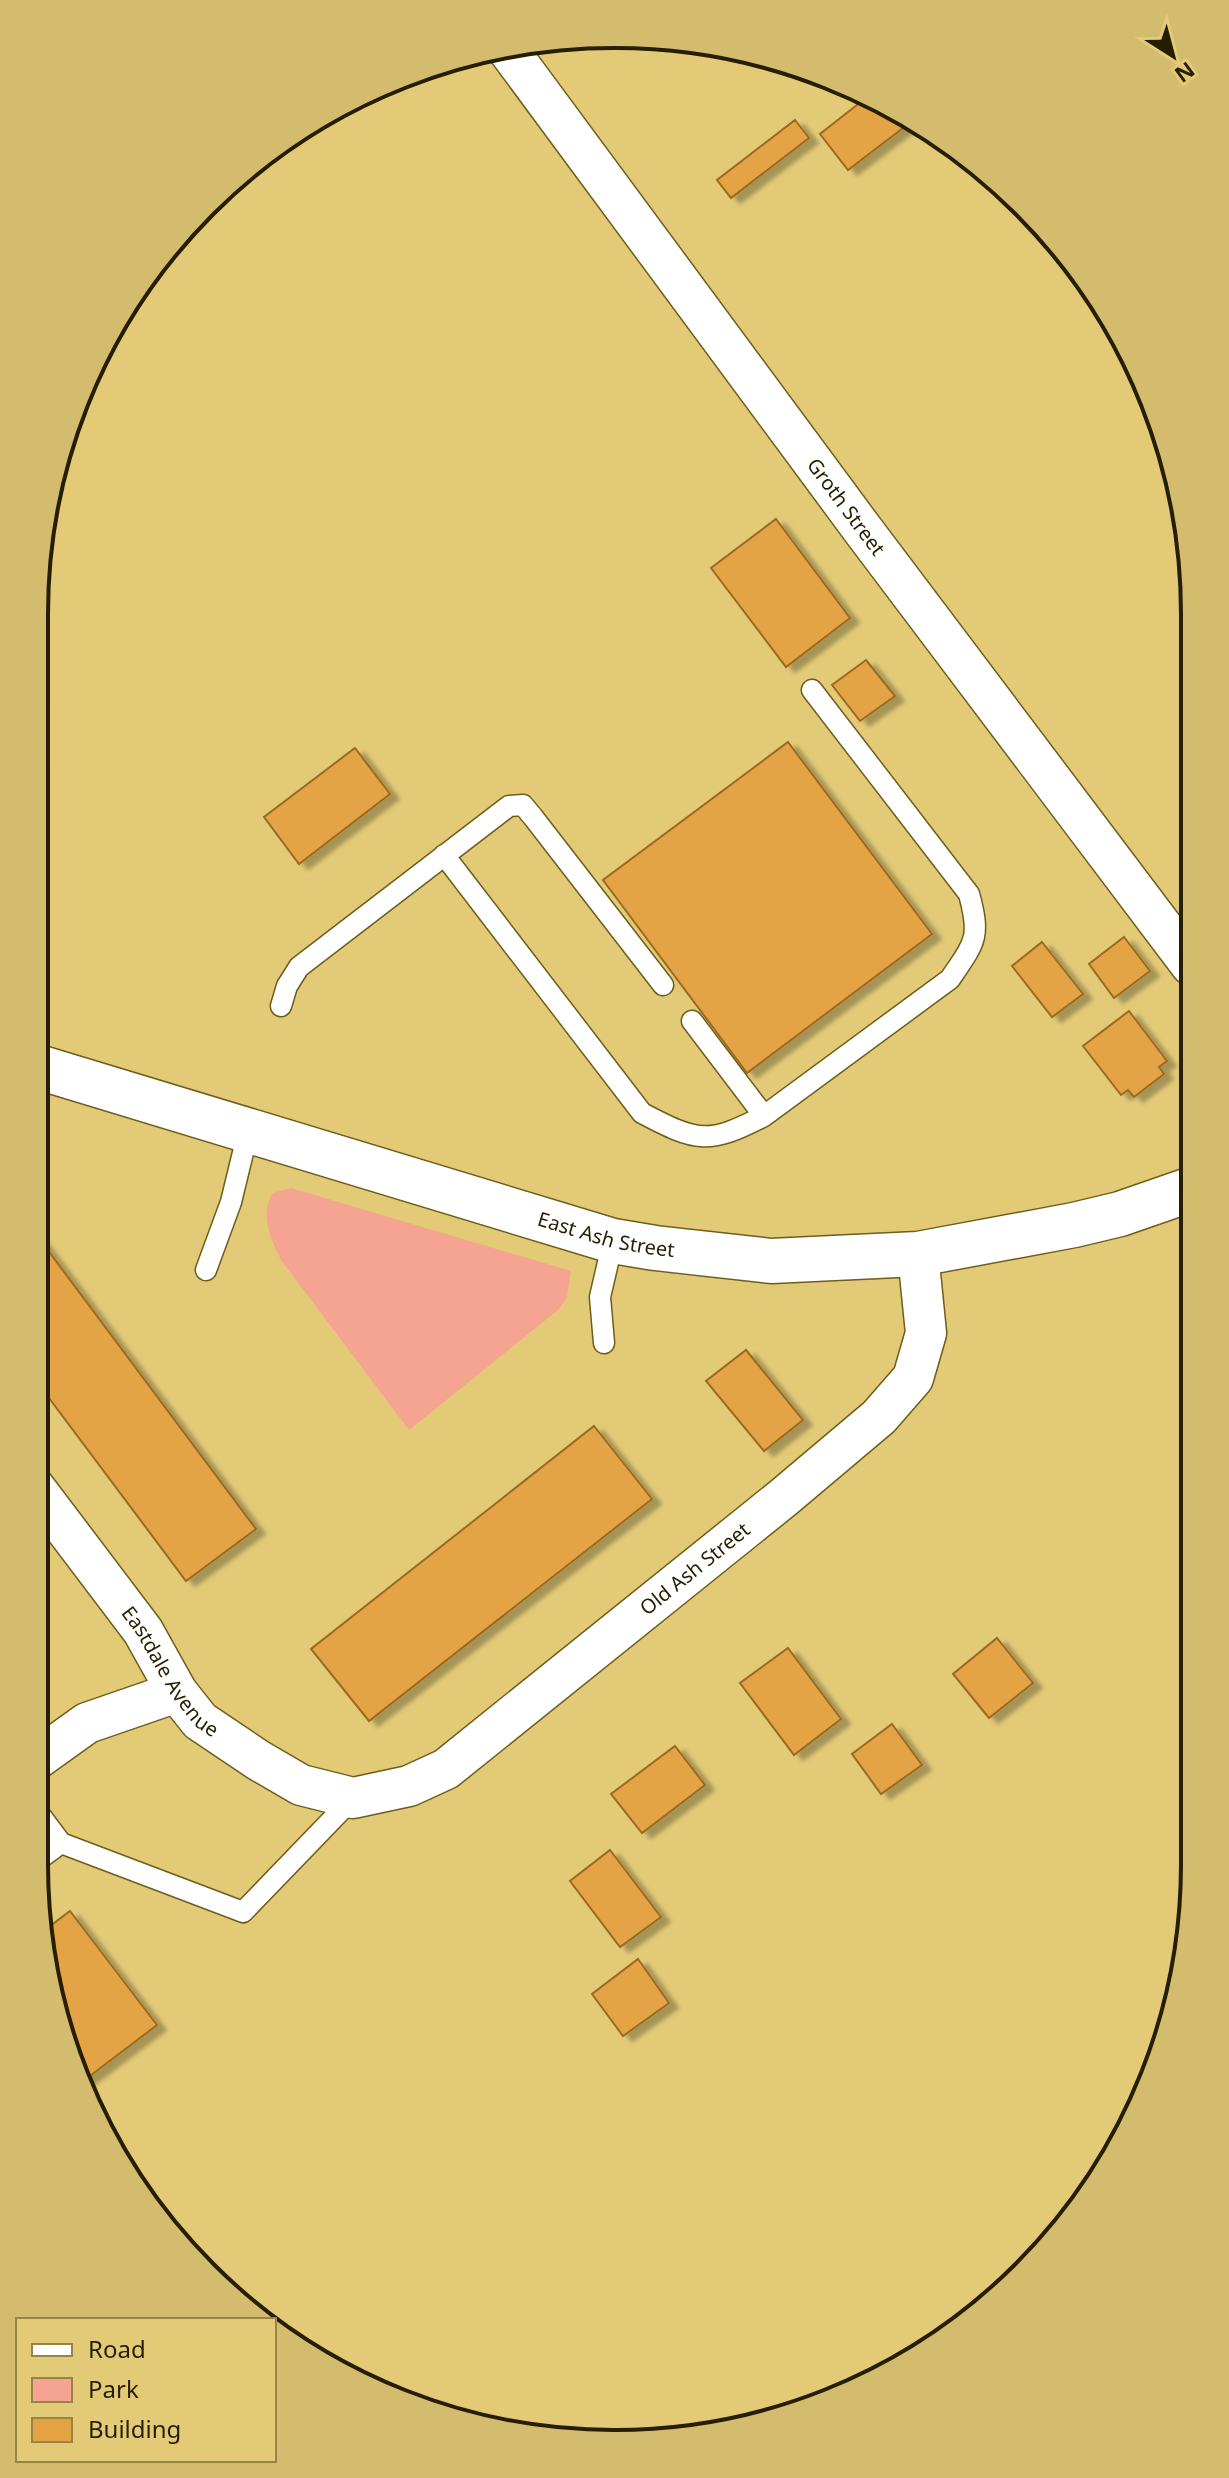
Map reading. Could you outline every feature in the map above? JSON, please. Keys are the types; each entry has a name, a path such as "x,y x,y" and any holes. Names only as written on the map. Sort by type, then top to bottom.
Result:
{"street":[{"name":"Groth Street","path":"514,57 872,542 1181,952"},
{"name":"East Ash Street","path":"48,1070 613,1241 771,1261 918,1254 1074,1225 1120,1214 1181,1193"},
{"name":"Old Ash Street","path":"353,1798 409,1786 446,1769 879,1417 913,1378 926,1333 918,1254"},
{"name":"Eastdale Avenue","path":"48,1505 143,1631 177,1692 200,1721 301,1785 353,1798"},
{"path":"48,1751 87,1723 177,1692"}],"lane":[{"path":"444,855 642,1113 680,1133 709,1138 731,1133 764,1116 950,979 970,949 977,924 969,894 812,690"},
{"path":"281,1006 287,986 299,967 498,813 509,806 523,805 663,985"},
{"path":"692,1021 764,1116"},
{"path":"206,1270 231,1202 248,1132"},
{"path":"604,1343 600,1297 613,1241"},
{"path":"48,1826 61,1843 243,1912 353,1798"},
{"path":"48,1853 61,1843"}],"green space":[{"path":"291,1188 571,1271 567,1297 558,1310 409,1430 277,1252 270,1236 267,1209 273,1193"}],"building":[{"path":"859,103 904,128 848,170 820,134"},
{"path":"795,120 809,138 731,198 717,180"},
{"path":"776,519 850,618 786,667 711,568"},
{"path":"866,660 895,696 860,721 832,685"},
{"path":"788,742 932,934 747,1073 603,880"},
{"path":"355,748 390,794 299,864 264,817"},
{"path":"1124,937 1150,971 1114,998 1089,964"},
{"path":"1042,942 1083,994 1052,1017 1012,966"},
{"path":"1129,1011 1167,1061 1159,1067 1164,1074 1134,1097 1128,1090 1121,1095 1083,1046"},
{"path":"48,1250 256,1529 186,1581 48,1397"},
{"path":"746,1350 803,1420 764,1451 706,1381"},
{"path":"594,1426 652,1499 369,1721 311,1649"},
{"path":"997,1638 1033,1683 989,1718 953,1674"},
{"path":"788,1648 841,1719 794,1755 740,1683"},
{"path":"892,1724 922,1765 881,1794 852,1754"},
{"path":"675,1746 705,1785 642,1833 611,1794"},
{"path":"610,1850 661,1917 620,1947 570,1881"},
{"path":"70,1911 157,2025 90,2076 67,2010 52,1925"},
{"path":"638,1959 669,2003 623,2036 592,1994"}]}
